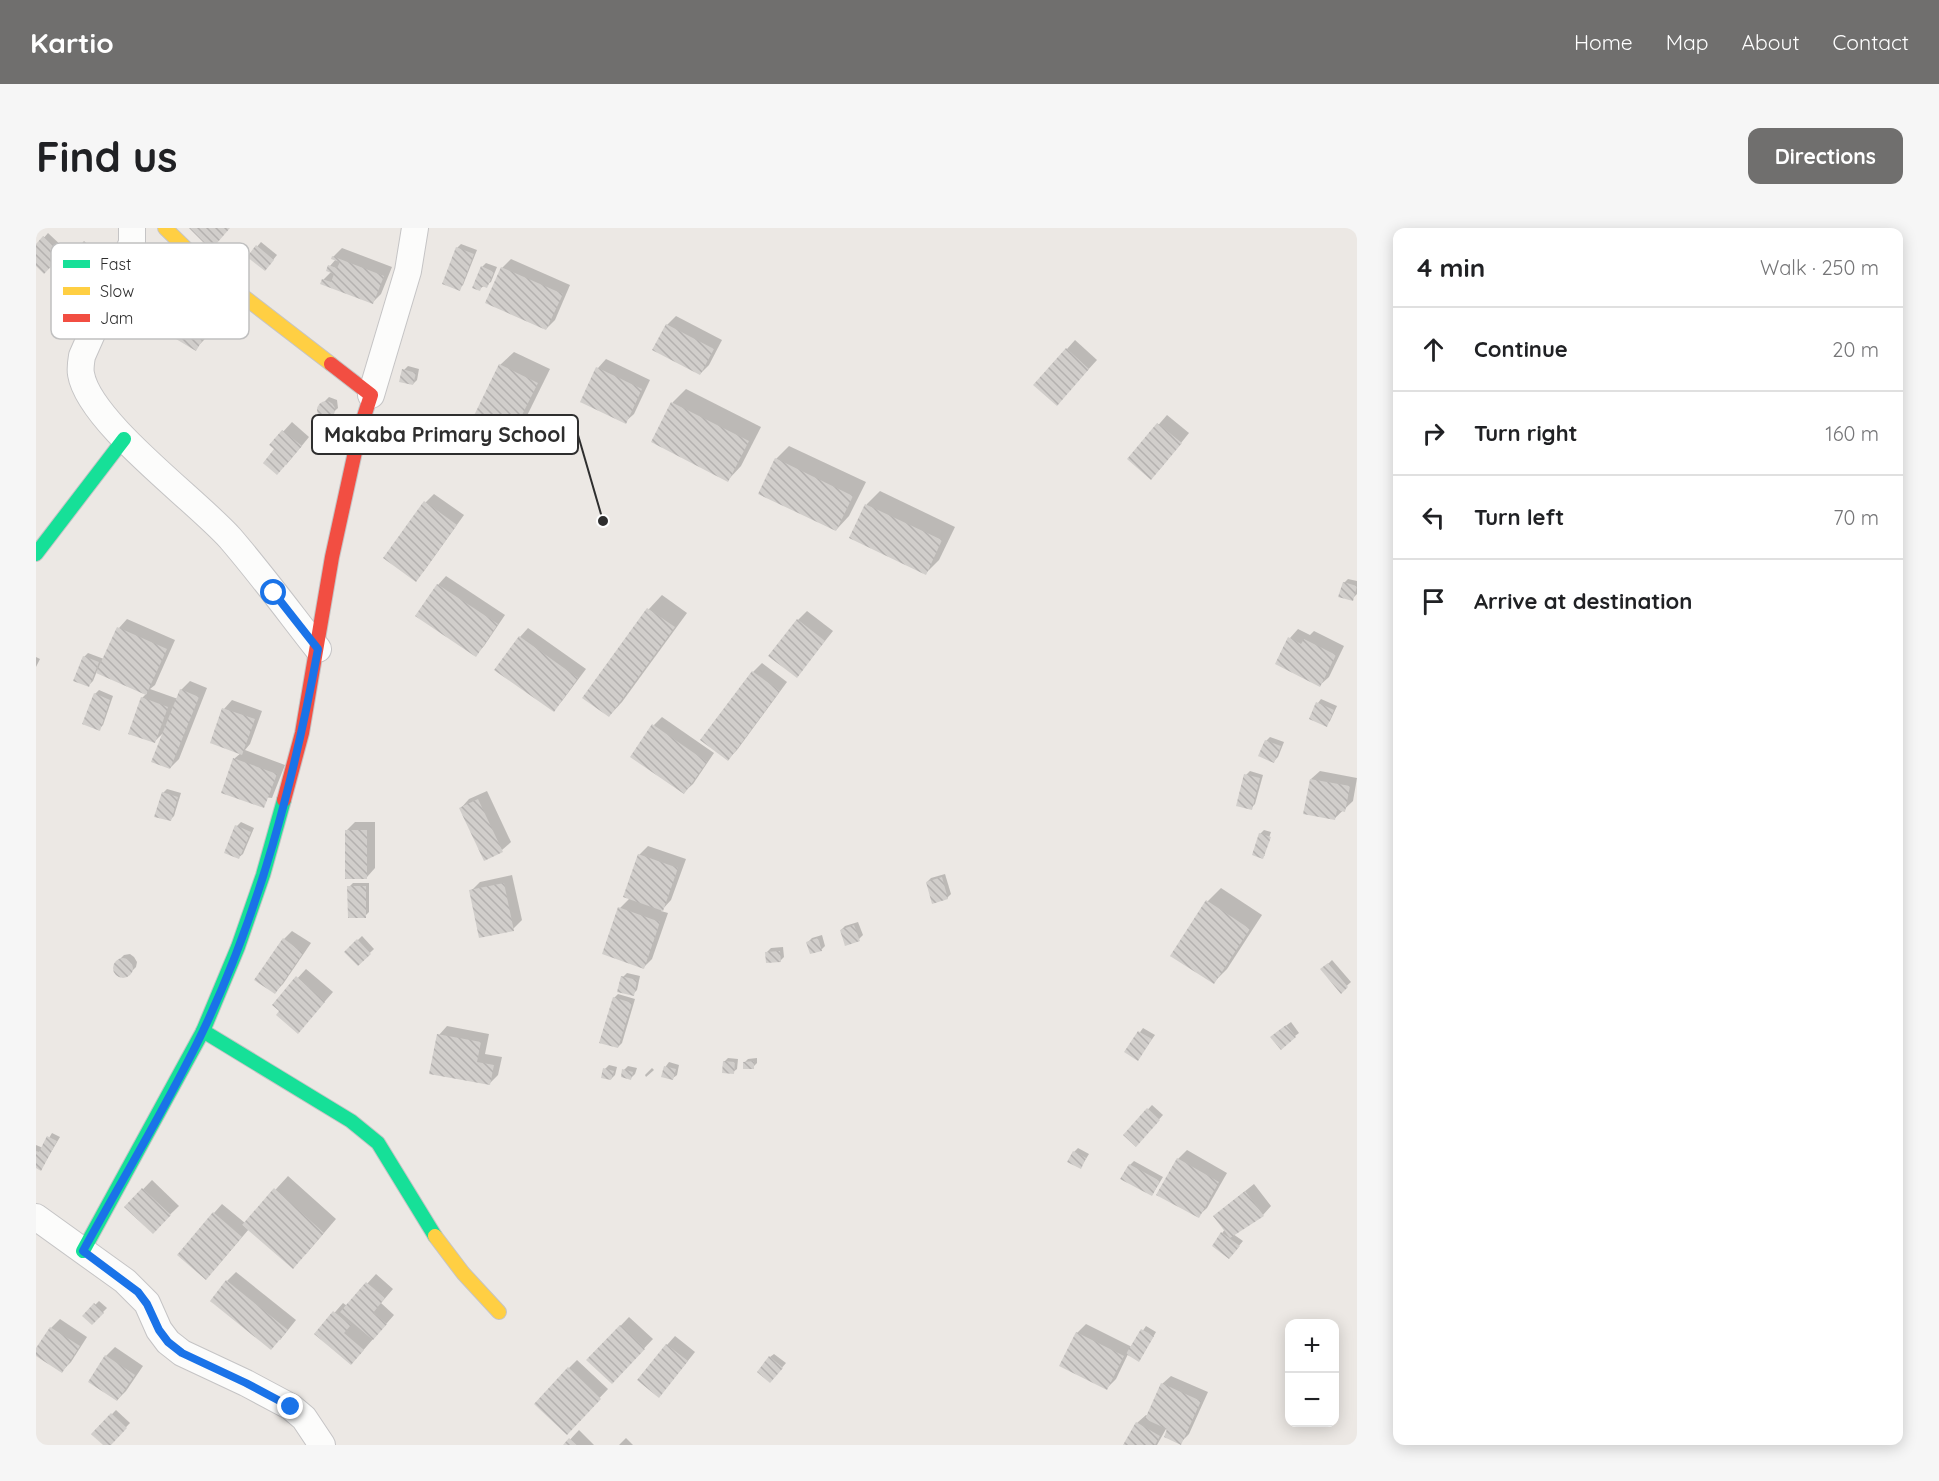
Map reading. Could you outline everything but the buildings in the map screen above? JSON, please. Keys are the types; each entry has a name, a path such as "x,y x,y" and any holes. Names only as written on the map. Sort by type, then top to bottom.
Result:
{"street":[{"path":"165,228 180,243"},
{"path":"83,1251 203,1031 238,947 263,875 302,733 332,557 360,429 408,271 415,228"},
{"path":"249,300 371,394"},
{"path":"90,339 82,356 80,374 89,395 106,419 124,439 190,498 229,537 318,649"},
{"path":"36,554 124,439"},
{"path":"203,1031 351,1121 372,1137 378,1143 435,1236 463,1273 499,1312"},
{"path":"36,1217 138,1292 168,1342 182,1353 291,1407 304,1418 322,1445"}],"traffic: fast":[{"path":"36,554 124,439"},
{"path":"83,1251 203,1031 238,947 263,875 284,800"},
{"path":"203,1031 351,1121 378,1143 435,1236"}],"traffic: slow":[{"path":"165,228 180,243"},
{"path":"249,301 331,364"},
{"path":"435,1236 463,1273 499,1312"}],"traffic: jam":[{"path":"284,800 302,733 332,557 360,429 371,395 331,364"}],"place":[{"name":"Makaba Primary School","path":"603,521"}],"route":[{"path":"274,593 318,649 302,733 285,801 238,947 203,1031 83,1251 138,1292 147,1304 159,1330 168,1342 182,1353 291,1407"}]}
